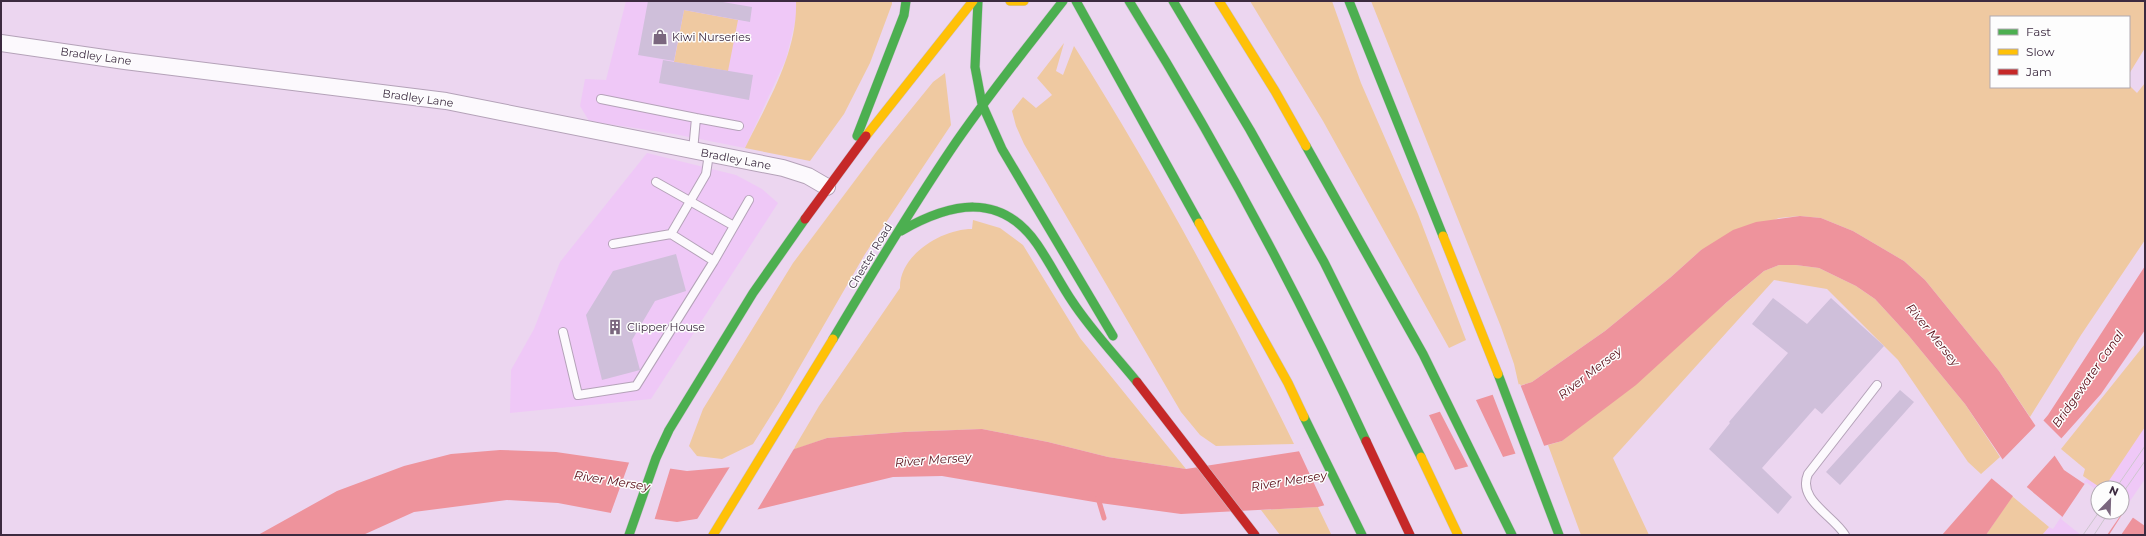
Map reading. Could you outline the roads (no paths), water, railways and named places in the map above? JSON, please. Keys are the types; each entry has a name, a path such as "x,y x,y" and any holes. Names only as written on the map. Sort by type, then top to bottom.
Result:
{"highway":[{"path":"629,535 656,458 683,404 753,293 847,160 973,1"},
{"path":"978,1 975,67 982,104 1002,149 1151,400 1166,422 1255,535"},
{"path":"1010,1 1024,1"},
{"name":"Chester Road","path":"713,535 750,479 897,233 982,104 1063,1"},
{"path":"1076,1 1288,383 1362,535"},
{"path":"1129,1 1178,80 1234,178 1287,278 1335,373 1410,535"},
{"path":"1173,1 1270,163 1325,263 1458,535"},
{"path":"1219,1 1275,91 1423,354 1512,535"},
{"path":"1349,1 1481,330 1559,535"},
{"path":"847,160 886,64 906,4"},
{"path":"897,233 924,217 948,208 976,206 1009,216 1024,228 1073,304 1151,400"}],"street":[{"name":"Bradley Lane","path":"1,43 125,61 446,101 783,168 808,176 827,187"}],"lane":[{"path":"601,99 739,126"},
{"path":"693,151 696,118"},
{"path":"671,234 706,174 708,154"},
{"path":"656,182 734,226"},
{"path":"563,332 578,395 636,386 714,261 749,200"},
{"path":"613,244 671,234 714,261"},
{"path":"1845,535 1839,526 1812,500 1806,490 1804,482 1808,474 1877,385"}],"water":[{"path":"1800,216 1821,218 1853,231 1904,261 1925,280 1999,371 2037,428 2048,415 2145,266 2145,330 2101,394 2051,450 2064,470 2090,488 2090,520 2130,520 2130,516 2145,526 2145,535 2084,535 2022,483 1986,535 1942,535 2005,463 1965,404 1909,336 1875,299 1856,286 1819,268 1796,265 1779,265 1764,271 1727,302 1636,385 1562,441 1318,507 1181,514 1100,503 942,476 893,477 760,509 677,522 611,513 558,503 507,500 414,512 363,535 258,535 337,491 404,466 451,454 500,450 556,452 687,471 744,466 827,438 904,432 982,429 1048,442 1108,457 1186,469 1333,446 1532,382 1605,331 1671,277 1701,250 1733,230 1756,222"}],"waterway":[{"path":"1098,498 1104,518"}],"tram line":[{"path":"2122,480 2145,446"},
{"path":"2130,483 2145,461"},
{"path":"2083,535 2093,520"},
{"path":"2094,535 2104,520"}],"place":[{"name":"Kiwi Nurseries","path":"660,37"},
{"name":"Clipper House","path":"615,327"}],"water label":[{"name":"River Mersey","path":"1933,335"},
{"name":"River Mersey","path":"1590,373"},
{"name":"Bridgewater Canal","path":"2088,379"},
{"name":"River Mersey","path":"933,460"},
{"name":"River Mersey","path":"612,481"},
{"name":"River Mersey","path":"1289,481"}]}
